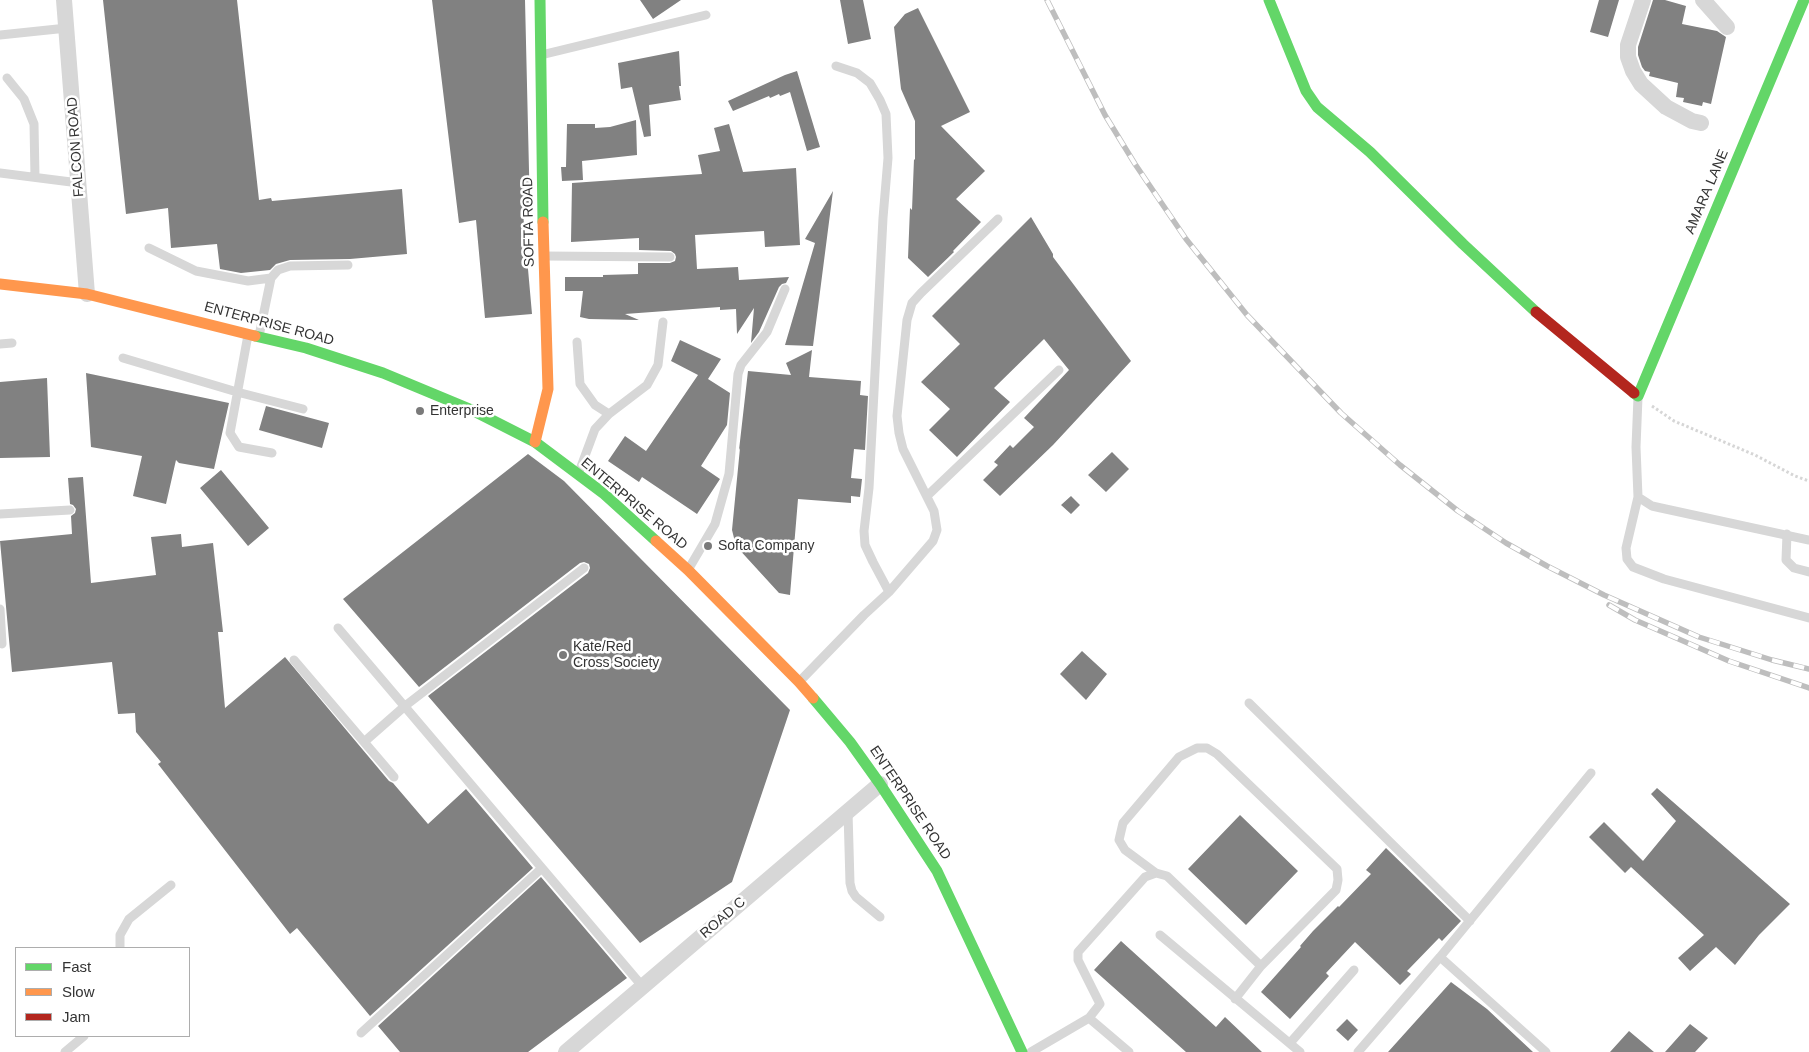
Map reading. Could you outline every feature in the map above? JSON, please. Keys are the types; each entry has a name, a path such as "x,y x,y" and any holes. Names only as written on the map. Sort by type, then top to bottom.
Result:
{"street":[{"name":"FALCON ROAD","path":"64,0 87,294"},
{"name":"SOFTA ROAD","path":"534,442 548,389 540,0"},
{"path":"1270,0 1306,91 1317,107 1370,152 1463,244 1532,308 1638,396"},
{"path":"1643,0 1628,45 1628,57 1632,71 1641,84 1666,107 1692,121 1701,123"},
{"path":"1704,0 1727,27"},
{"name":"AMARA LANE","path":"1638,396 1804,0"},
{"name":"ENTERPRISE ROAD","path":"0,284 87,294 306,348 383,373 472,410 534,442 603,493 688,570 798,682 850,742 938,871 1022,1052"},
{"name":"ROAD C","path":"566,1052 880,784"}],"lane":[{"path":"541,55 706,15"},
{"path":"0,35 67,28"},
{"path":"836,66 857,73 870,83 886,114 888,158 883,218 869,488 864,531 865,545 889,592"},
{"path":"7,78 24,99 34,124 35,177"},
{"path":"0,173 79,183"},
{"path":"798,682 864,614 889,592 933,542 937,530 934,511 903,449 899,433 897,416 906,320 912,303 921,292 998,219"},
{"path":"149,248 196,271 248,281 270,278"},
{"path":"544,256 670,257"},
{"path":"272,453 239,447 230,433 237,392 270,278 278,270 290,266 348,265"},
{"path":"688,570 715,524 729,474 738,374 741,365 767,332 785,289"},
{"path":"578,475 595,429 609,414 647,385 658,365 663,322"},
{"path":"576,342 580,384 595,405 609,414"},
{"path":"0,344 12,343"},
{"path":"123,358 237,392 303,409"},
{"path":"927,496 1059,370"},
{"path":"1638,396 1636,447 1638,497 1626,548 1627,559 1633,567 1664,579 1809,618"},
{"path":"1638,497 1652,506 1809,540"},
{"path":"0,514 70,510"},
{"path":"1787,534 1786,560 1794,568 1809,572"},
{"path":"364,742 405,706 584,568"},
{"path":"0,609 2,644"},
{"path":"338,628 643,987"},
{"path":"294,660 394,778"},
{"path":"1249,703 1470,922"},
{"path":"1235,999 1261,966 1336,890 1337,870 1217,754 1207,748 1198,748 1179,757 1123,823 1119,840 1125,850 1156,873 1167,876 1261,966"},
{"path":"1358,1052 1470,922 1591,773"},
{"path":"848,812 850,883 852,890 856,897 880,917"},
{"path":"361,1033 542,868"},
{"path":"1031,1052 1089,1018 1100,1004 1078,960 1078,952 1145,877 1156,873"},
{"path":"120,947 120,935 128,919 171,885"},
{"path":"1160,935 1300,1052"},
{"path":"1440,957 1546,1052"},
{"path":"1290,1043 1354,970"},
{"path":"1089,1018 1129,1052"},
{"path":"64,1052 83,1037"}],"path":[{"path":"1638,396 1674,421 1755,455 1809,482"}],"building":[{"path":"103,0 237,0 259,200 271,198 272,201 402,189 407,254 350,259 290,260 276,264 270,270 241,273 220,269 217,244 171,248 168,208 126,214"},
{"path":"432,0 525,0 530,213 523,213 532,314 485,318 476,220 459,223"},
{"path":"640,0 681,0 653,19"},
{"path":"840,0 863,0 871,39 848,44"},
{"path":"1599,0 1619,0 1608,37 1590,32"},
{"path":"1653,0 1665,0 1686,6 1682,24 1717,31 1726,37 1711,104 1703,102 1702,106 1683,102 1684,98 1676,97 1678,83 1649,76 1650,72 1645,71 1642,67 1638,55 1638,47"},
{"path":"918,8 970,112 941,126 985,171 956,199 981,222 928,277 908,258 910,208 912,210 915,160 915,121 901,89 894,27 905,14"},
{"path":"679,51 681,100 649,105 651,136 644,137 632,87 621,89 618,63"},
{"path":"797,71 820,147 807,151 790,92 770,98 769,96 733,111 728,101"},
{"path":"636,120 637,155 582,161 583,180 562,181 561,167 566,167 567,124 595,124 595,128 610,127"},
{"path":"729,124 743,172 796,168 800,245 765,247 764,231 695,235 697,269 738,267 739,280 789,277 786,283 779,287 759,332 751,343 754,308 737,334 736,309 720,310 720,307 625,314 639,320 589,319 580,317 583,291 565,291 565,277 603,277 603,275 638,274 638,263 670,263 675,261 676,257 671,251 639,250 639,238 571,242 572,183 702,174 698,155 720,151 714,128"},
{"path":"833,191 813,346 785,345 815,243 805,239"},
{"path":"1031,217 1053,257 1131,361 1053,445 1000,496 983,480 998,465 994,462 1010,445 1013,448 1034,427 1024,418 1069,370 1044,339 994,388 1010,402 957,457 929,430 950,409 921,382 960,344 932,316"},
{"path":"680,340 721,359 708,379 730,393 727,425 701,466 720,479 697,514 642,477 639,482 608,461 625,436 646,451 698,375 671,361"},
{"path":"812,350 809,377 861,381 860,395 868,396 865,450 854,449 851,478 862,479 860,497 851,496 851,503 798,499 790,595 779,593 736,546 732,530 740,448 739,450 748,371 791,375 786,363"},
{"path":"86,373 229,403 214,469 179,463 176,460 166,504 133,496 142,456 91,447"},
{"path":"47,378 50,457 0,458 0,382"},
{"path":"266,406 329,423 322,448 259,430"},
{"path":"1112,452 1129,469 1106,492 1088,475"},
{"name":"Kate/Red Cross Society","path":"528,454 564,481 790,710 732,882 640,943 428,696 588,573 589,564 580,563 419,687 343,599"},
{"path":"221,470 269,528 248,546 200,488"},
{"path":"83,477 91,583 156,575 151,537 181,534 182,547 213,543 223,632 218,632 225,708 285,657 389,781 393,783 428,824 466,789 533,868 370,1016 297,928 290,934 158,764 161,762 136,732 135,713 118,714 112,662 12,672 0,541 72,534 71,516 75,513 76,509 70,504 68,478"},
{"path":"1071,496 1080,505 1071,514 1061,505"},
{"path":"1082,651 1107,674 1086,700 1060,674"},
{"path":"1657,788 1790,904 1759,935 1735,965 1716,947 1690,971 1678,958 1704,935 1631,867 1625,873 1589,837 1604,822 1643,861 1676,821 1651,794"},
{"path":"1240,815 1298,871 1246,925 1188,869"},
{"path":"1386,848 1461,921 1442,941 1439,938 1407,971 1411,974 1400,985 1355,942 1326,973 1329,976 1290,1019 1261,992 1313,931 1371,874 1366,870"},
{"path":"541,877 627,978 528,1052 400,1052 378,1026"},
{"path":"1121,941 1216,1027 1225,1017 1262,1052 1186,1052 1094,970"},
{"path":"1451,982 1487,1009 1533,1052 1388,1052"},
{"path":"1347,1019 1358,1030 1348,1041 1336,1030"},
{"path":"1690,1024 1708,1038 1695,1052 1665,1052"},
{"path":"1629,1031 1654,1052 1610,1052"}],"railway":[{"path":"1047,0 1105,115 1135,164 1186,239 1247,315 1341,413 1400,465 1458,511 1506,543 1604,595 1699,637 1772,660 1809,669"},
{"path":"1609,605 1635,620 1729,661 1809,688"}],"traffic: fast":[{"path":"540,0 543,222"},
{"path":"1269,0 1306,91 1317,107 1370,152 1463,244 1536,312"},
{"path":"1634,393 1638,396 1804,0"},
{"path":"255,336 306,348 383,373 472,410 535,442 603,493 656,541"},
{"path":"813,698 850,742 937,871 1022,1052"}],"traffic: slow":[{"path":"535,442 548,389 543,222"},
{"path":"0,284 87,294 255,336"},
{"path":"656,541 688,570 813,698"}],"traffic: jam":[{"path":"1536,312 1634,393"}],"place":[{"name":"Enterprise","path":"420,411"},
{"name":"Softa Company","path":"708,546"},
{"name":"Kate/Red Cross Society","path":"563,655"}]}
